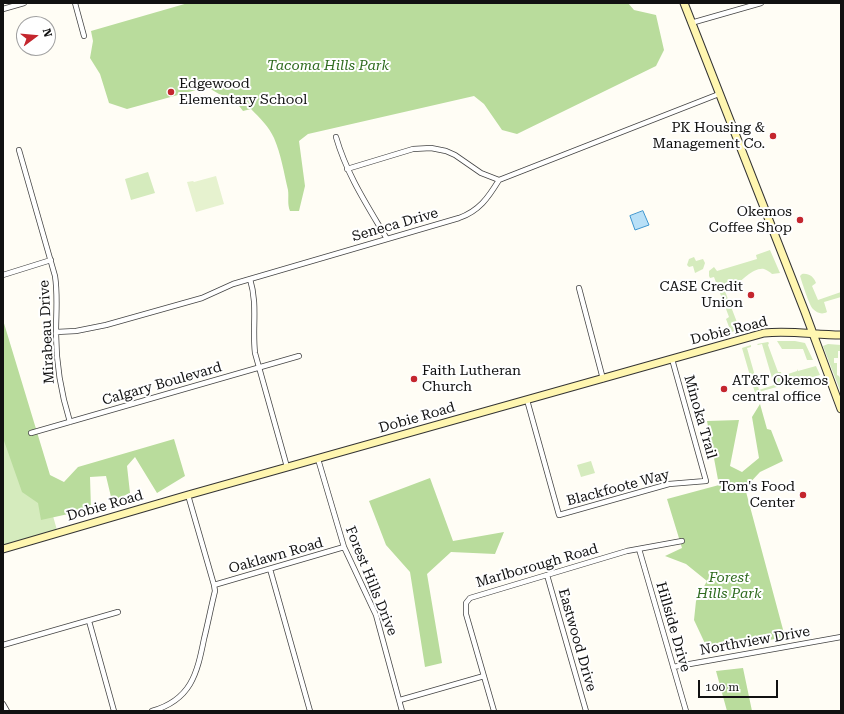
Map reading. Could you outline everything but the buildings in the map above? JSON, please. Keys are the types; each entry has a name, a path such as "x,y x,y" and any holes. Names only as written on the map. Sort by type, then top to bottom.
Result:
{"street":[{"path":"3,9 24,3"},
{"path":"75,3 84,36"},
{"path":"684,3 813,333 841,410"},
{"path":"692,23 761,3"},
{"path":"347,169 413,149 431,148 446,151 455,155 481,173 499,180 719,94"},
{"path":"336,137 341,157 359,193 388,239"},
{"name":"Mirabeau Drive","path":"19,150 57,285 56,332 59,377 70,422"},
{"name":"Seneca Drive","path":"56,332 81,330 106,325 202,298 233,284 459,218 470,214 484,202 499,180"},
{"path":"3,275 51,260"},
{"path":"250,279 254,300 255,353 287,467"},
{"path":"579,288 603,379"},
{"name":"Dobie Road","path":"3,549 188,495 764,333 784,332 841,335"},
{"name":"Calgary Boulevard","path":"31,433 299,356"},
{"name":"Minoka Trail","path":"672,359 706,481"},
{"name":"Blackfoote Way","path":"527,400 559,515 669,484 706,481"},
{"name":"Forest Hills Drive","path":"318,459 344,547 376,615 402,711"},
{"path":"152,711 167,706 185,692 197,671 214,596 214,585 188,495"},
{"name":"Marlborough Road","path":"484,676 466,614 466,603 473,596 639,549 682,541"},
{"name":"Oaklawn Road","path":"214,585 344,547"},
{"name":"Hillside Drive","path":"639,549 686,711"},
{"path":"270,569 310,711"},
{"name":"Eastwood Drive","path":"547,575 586,711"},
{"path":"3,645 118,612"},
{"path":"89,621 114,711"},
{"name":"Northview Drive","path":"673,667 841,637"},
{"path":"400,700 484,676 494,711"},
{"path":"3,704 7,711"}],"green space":[{"name":"Tacoma Hills Park","path":"188,3 628,3 634,10 656,15 664,50 656,66 517,134 502,130 484,104 474,96 308,134 299,141 305,186 299,211 290,211 288,203 288,190 280,157 272,134 267,126 251,109 243,111 233,98 219,94 207,87 127,109 109,103 100,74 90,58 93,41 91,31"},
{"path":"148,172 155,193 131,200 125,179"},
{"path":"216,176 224,204 196,212 187,182 194,182"},
{"path":"770,250 780,273 772,274 765,269 760,269 748,275 734,287 732,283 723,286 740,330 731,332 726,319 729,317 714,277 710,278 709,271 714,267 717,271 757,259 756,255"},
{"path":"694,257 696,261 703,259 705,263 703,269 695,273 693,266 689,267 687,265 689,259"},
{"path":"802,274 809,275 814,279 816,283 812,286 818,300 841,292 841,297 824,302 827,312 820,313 811,307 800,276"},
{"path":"3,320 50,475 64,482 78,467 174,439 185,476 157,493 135,457 127,466 130,493 112,501 106,476 90,477 91,509 41,520 38,503 22,492 3,438"},
{"path":"777,341 795,341 805,343 813,360 807,360 803,349 782,349"},
{"path":"768,342 778,372 781,372 782,376 797,371 797,369 798,371 816,366 820,375 755,393 742,348 751,345 751,347 747,348 759,390 774,385 762,344 757,344"},
{"path":"3,343 57,530 3,546"},
{"path":"828,344 841,345 841,351 838,351 838,358 834,358 834,363 837,363 837,375 841,380 841,393 823,346"},
{"name":"Forest Hills Park","path":"760,404 767,429 771,430 783,461 760,472 745,488 785,637 709,652 694,620 696,601 707,581 686,564 665,556 682,548 667,499 719,485 707,421 739,420 730,466 742,472 759,458 752,417"},
{"path":"591,461 595,473 581,477 577,465"},
{"path":"430,478 453,541 504,532 495,554 451,552 427,574 442,663 425,667 410,572 386,545 369,501"},
{"path":"743,668 752,711 727,711 716,671"}],"water":[{"path":"643,211 649,225 635,230 630,216"}],"place":[{"name":"Edgewood Elementary School","path":"171,92"},
{"name":"PK Housing & Management Co.","path":"773,136"},
{"name":"Okemos Coffee Shop","path":"800,220"},
{"name":"CASE Credit Union","path":"751,295"},
{"name":"Faith Lutheran Church","path":"414,379"},
{"name":"AT&T Okemos central office","path":"724,389"},
{"name":"Tom's Food Center","path":"803,495"}]}
